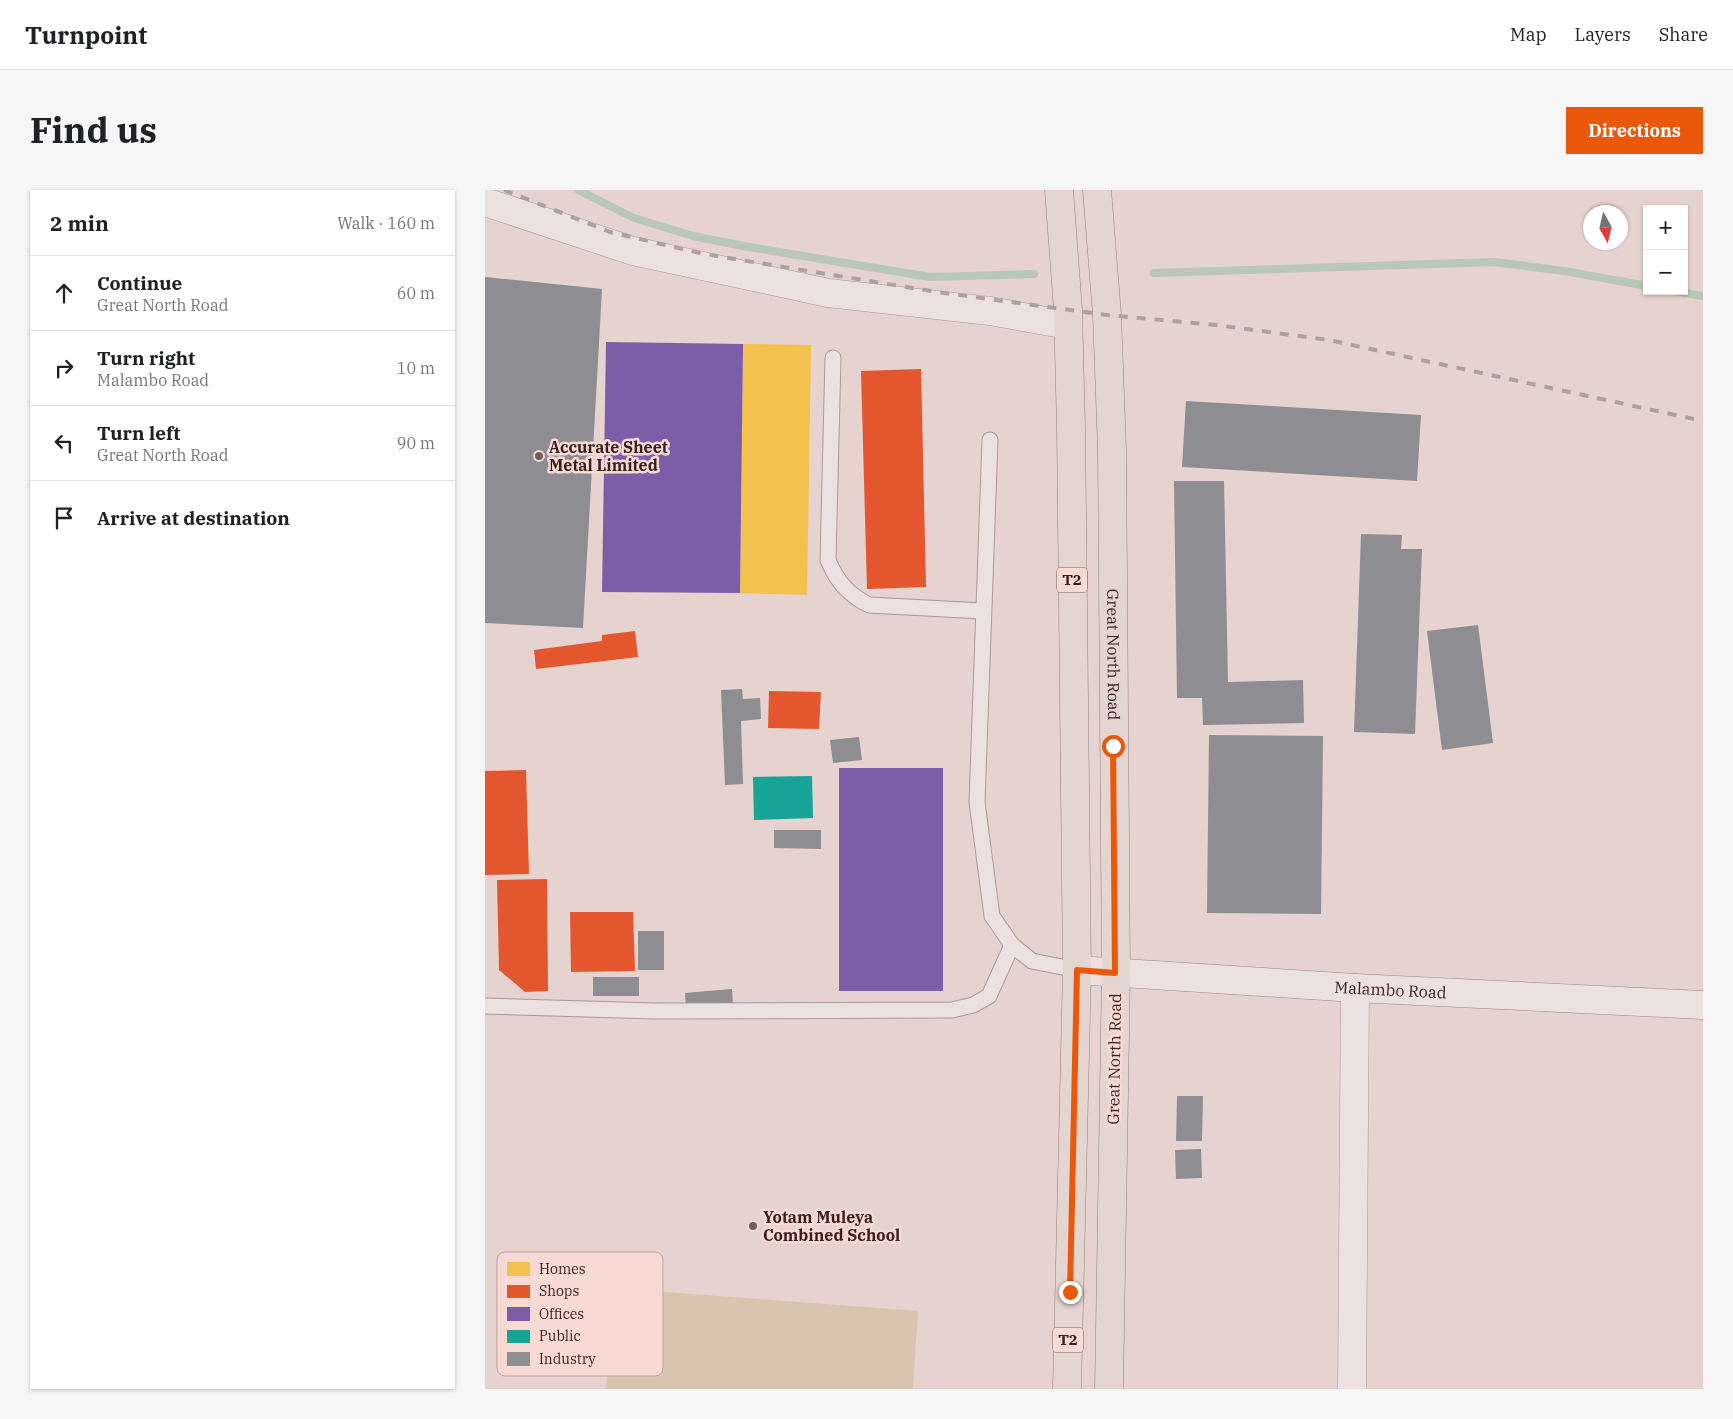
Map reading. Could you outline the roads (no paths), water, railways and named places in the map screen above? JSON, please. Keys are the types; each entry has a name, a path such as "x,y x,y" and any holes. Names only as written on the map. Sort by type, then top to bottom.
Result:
{"main road":[{"name":"T2","path":"1059,190 1068,325 1071,428 1077,970 1067,1389"},
{"name":"Great North Road","path":"1097,190 1107,315 1112,450 1115,973 1109,1389"}],"street":[{"path":"485,202 633,251 819,291 990,311 1068,325"},
{"name":"Malambo Road","path":"1077,970 1355,988 1703,1005"},
{"path":"1352,1389 1355,988"}],"lane":[{"path":"833,358 828,560 834,576 856,598 869,605 983,611"},
{"path":"989,440 977,802 992,916 1012,945 1032,961 1077,970"},
{"path":"485,1006 653,1011 952,1010 973,1005 989,996 1012,945"}],"waterway":[{"path":"578,190 634,218 693,236 743,246 930,277 1034,274"},
{"path":"1154,273 1494,262 1564,271 1643,285"},
{"path":"1688,293 1703,296"}],"railway":[{"path":"504,190 610,232 704,254 937,292 1107,315 1216,325 1329,340 1703,421"}],"place":[{"name":"Accurate Sheet Metal Limited","path":"539,456"},
{"name":"Yotam Muleya Combined School","path":"753,1226"}]}
